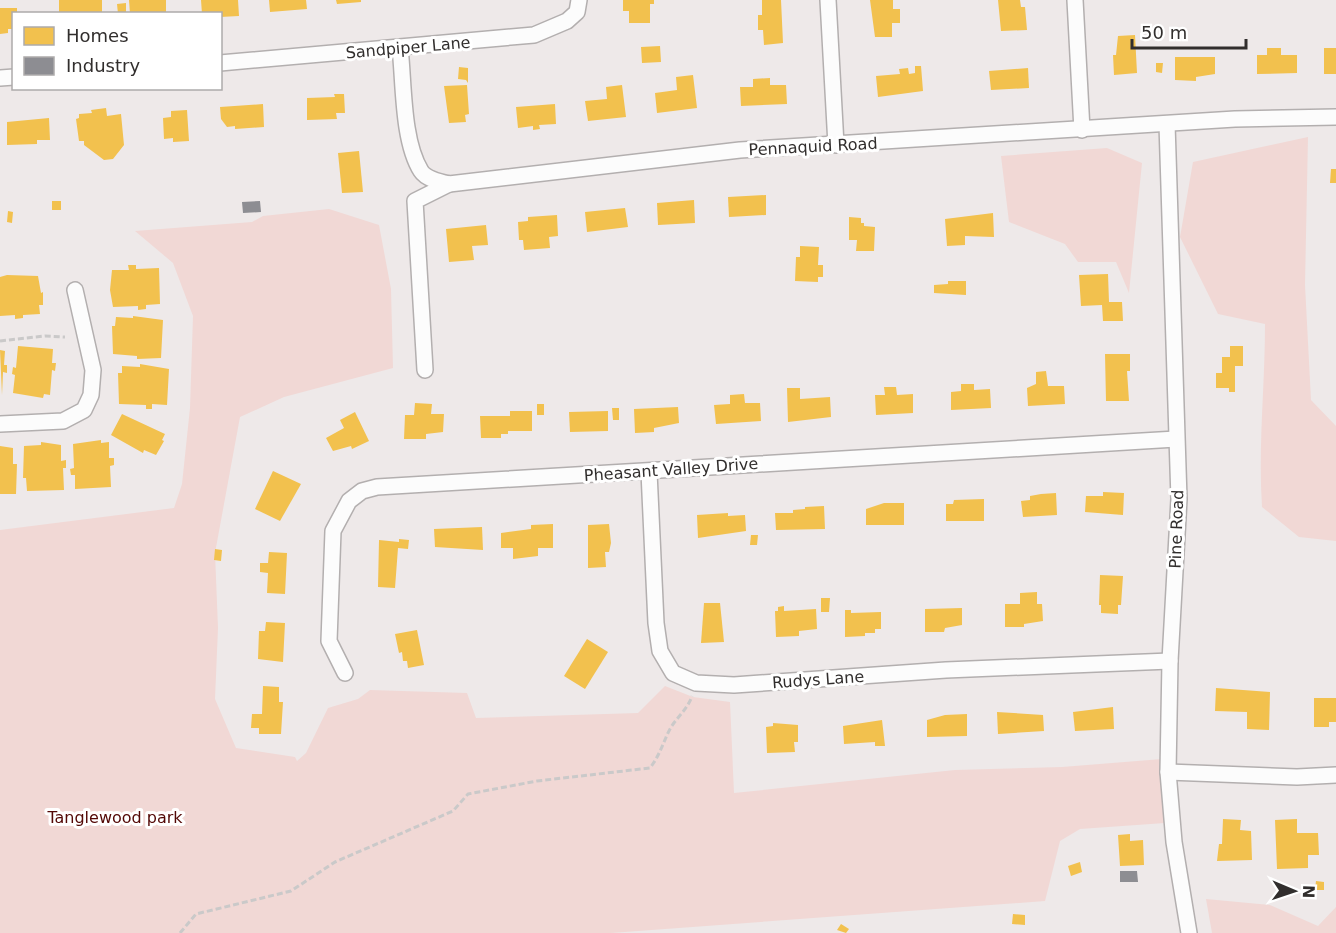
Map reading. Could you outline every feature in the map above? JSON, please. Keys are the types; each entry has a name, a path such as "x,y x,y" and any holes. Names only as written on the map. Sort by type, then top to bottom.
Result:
{"street":[{"name":"Sandpiper Lane","path":"222,63 534,35 567,21 578,12 579,0"},
{"path":"828,0 836,145"},
{"path":"1075,0 1082,129"},
{"name":"Pennaquid Road","path":"400,48 410,141 416,160 422,173 438,182 449,184 740,150 1235,119 1336,117"},
{"name":"Pine Road","path":"1167,124 1179,499 1170,661 1168,772 1174,842 1189,933"},
{"path":"425,370 415,201 449,184"},
{"path":"0,424 63,421 84,410 91,395 93,370 75,290"},
{"name":"Pheasant Valley Drive","path":"345,673 329,640 333,531 349,501 362,491 412,485 1176,439"},
{"name":"Rudys Lane","path":"650,472 656,623 660,651 673,673 696,683 734,685 946,670 1170,661"},
{"path":"1168,772 1297,777 1336,775"}],"path":[{"path":"0,341 45,336 65,337"},
{"path":"180,933 196,914 291,891 335,862 453,811 468,794 537,781 650,768 663,752 669,731 688,707 696,683"}],"green space":[{"path":"1308,137 1305,285 1311,400 1336,426 1336,541 1299,537 1262,507 1265,324 1218,314 1180,237 1193,162"},
{"path":"1107,148 1142,163 1129,293 1116,262 1078,262 1065,244 1009,222 1001,156"},
{"name":"Tanglewood park","path":"329,209 379,225 391,289 393,368 284,397 240,417 215,553 218,628 215,699 236,748 295,757 297,761 306,753 328,708 358,699 370,690 467,693 476,718 638,713 665,686 693,697 730,702 734,793 955,770 1062,767 1162,759 1165,823 1080,829 1060,841 1045,901 611,933 0,933 0,530 174,508 182,484 190,408 193,316 173,263 135,231 252,222 263,216"},
{"path":"1206,899 1270,905 1318,926 1336,907 1336,933 1212,933"}],"building: Homes":[{"path":"59,0 102,0 102,12 59,12"},
{"path":"129,0 166,0 166,12 130,12"},
{"path":"201,0 238,0 239,16 222,17 222,12 202,12"},
{"path":"269,0 306,0 307,9 270,12"},
{"path":"336,0 361,0 361,2 337,4"},
{"path":"623,0 654,0 654,4 650,4 650,23 629,23 629,11 623,11"},
{"path":"762,0 781,0 783,43 764,45 763,30 758,30 758,15 762,15"},
{"path":"870,0 893,0 893,9 900,9 900,23 892,23 892,37 875,37"},
{"path":"998,0 1020,0 1021,7 1025,7 1027,30 1001,31"},
{"path":"126,3 126,12 118,12 117,4"},
{"path":"0,8 17,8 17,12 12,12 12,29 8,29 8,33 0,34"},
{"path":"1135,35 1137,73 1114,75 1113,55 1116,55 1118,36"},
{"path":"660,46 661,62 642,63 641,47"},
{"path":"1267,48 1281,48 1281,55 1297,55 1297,73 1257,74 1257,55 1267,55"},
{"path":"1324,48 1336,48 1336,74 1324,74"},
{"path":"1175,57 1215,57 1215,74 1196,77 1196,81 1175,80"},
{"path":"1156,63 1163,63 1162,73 1156,72"},
{"path":"915,66 921,66 923,91 878,97 876,76 900,74 899,69 908,68 909,74 915,73"},
{"path":"459,67 468,68 468,83 466,80 458,79"},
{"path":"1028,68 1029,88 991,90 989,71"},
{"path":"693,75 697,108 657,113 655,93 677,90 676,77"},
{"path":"770,78 770,85 786,85 787,104 741,106 740,87 753,87 753,79"},
{"path":"467,85 469,114 465,115 466,122 449,123 444,86"},
{"path":"622,85 626,117 588,121 585,101 607,99 606,87"},
{"path":"334,94 344,94 345,113 336,113 337,119 307,120 307,98 335,97"},
{"path":"263,104 264,127 235,129 235,126 227,127 221,119 220,107"},
{"path":"555,104 556,124 539,125 540,129 533,130 533,126 518,128 516,107"},
{"path":"106,108 107,116 121,114 124,145 113,159 104,160 84,145 84,141 79,141 76,119 79,118 79,114 92,113 91,110"},
{"path":"187,110 189,141 173,142 173,138 164,139 163,118 171,117 171,111"},
{"path":"49,118 50,140 37,140 37,144 7,145 7,122"},
{"path":"359,151 363,192 342,193 338,153"},
{"path":"1331,169 1336,169 1336,183 1330,183"},
{"path":"766,195 766,215 729,217 728,197"},
{"path":"694,200 695,223 658,225 657,203"},
{"path":"52,201 61,201 61,210 52,210"},
{"path":"625,208 628,227 587,232 585,212"},
{"path":"8,211 13,212 12,223 7,222"},
{"path":"993,213 994,237 965,236 965,245 947,246 945,219"},
{"path":"557,215 558,236 549,237 550,248 524,250 523,240 519,240 518,222 528,221 528,217"},
{"path":"849,217 861,218 864,226 875,227 874,251 856,251 857,240 849,240"},
{"path":"486,225 488,245 472,246 474,260 449,262 446,229"},
{"path":"800,246 819,247 818,265 823,265 823,277 818,277 818,282 795,281 796,257 800,257"},
{"path":"128,265 136,265 136,269 159,268 160,304 146,305 146,309 138,310 138,306 113,307 110,290 112,270 129,270"},
{"path":"1108,274 1109,302 1122,302 1123,321 1103,321 1102,305 1081,306 1079,275"},
{"path":"7,275 38,276 41,293 43,292 43,305 39,305 40,314 23,315 23,318 15,319 15,315 0,316 0,277"},
{"path":"948,281 966,281 966,295 934,293 934,285 948,284"},
{"path":"133,316 163,320 161,358 137,359 137,356 113,354 112,326 115,326 116,317 133,318"},
{"path":"18,346 53,349 52,363 56,363 55,371 52,370 50,395 44,394 43,398 13,393 15,375 12,374 13,367 16,368"},
{"path":"1230,346 1243,346 1243,366 1235,366 1235,392 1229,392 1229,388 1216,388 1216,373 1222,373 1222,357 1230,357"},
{"path":"0,350 5,351 4,365 7,365 7,373 3,372 2,395"},
{"path":"1105,354 1130,354 1130,371 1127,371 1129,401 1106,401"},
{"path":"140,364 169,369 167,405 152,404 152,409 146,409 146,405 119,404 118,373 122,373 122,366 140,367"},
{"path":"1046,371 1048,386 1064,386 1065,404 1028,406 1027,388 1036,384 1036,372"},
{"path":"961,384 974,384 974,390 990,389 991,408 951,410 951,392 961,391"},
{"path":"884,387 896,387 897,395 913,394 913,413 876,415 875,395 885,395"},
{"path":"787,388 800,388 800,399 830,397 831,417 788,422"},
{"path":"744,394 745,403 760,403 761,421 716,424 714,405 730,404 730,395"},
{"path":"415,403 432,404 431,414 444,414 443,432 426,434 426,439 404,439 405,415 414,415"},
{"path":"537,404 544,404 544,415 537,415"},
{"path":"678,407 679,423 654,428 654,432 635,433 634,409"},
{"path":"612,408 619,408 619,420 613,420"},
{"path":"510,411 532,411 532,431 508,431 508,434 501,434 501,438 481,438 480,416 510,416"},
{"path":"608,411 608,431 570,432 569,412"},
{"path":"355,412 369,441 352,449 351,446 333,451 326,438 344,428 340,420"},
{"path":"122,414 165,434 162,440 164,441 156,455 144,450 143,453 111,435"},
{"path":"101,440 101,443 109,442 109,458 114,458 114,465 110,466 111,487 75,489 75,475 71,475 70,469 74,468 73,444"},
{"path":"41,442 61,445 61,461 66,460 66,468 63,468 64,490 27,491 26,478 23,478 24,446 41,445"},
{"path":"0,446 13,448 13,464 17,464 16,494 0,494"},
{"path":"273,471 301,484 280,521 255,509"},
{"path":"1103,492 1124,493 1123,515 1085,512 1086,496 1103,496"},
{"path":"1056,493 1057,515 1023,517 1021,501 1030,500 1030,496"},
{"path":"984,499 984,521 946,521 946,504 953,504 954,500"},
{"path":"884,503 904,503 904,525 866,525 866,509"},
{"path":"824,506 825,529 776,530 775,513 793,513 793,510 805,509 805,507"},
{"path":"728,513 728,516 745,515 746,531 698,538 697,515"},
{"path":"553,524 553,548 538,548 538,556 513,559 513,548 501,548 501,533 531,529 531,525"},
{"path":"609,524 611,543 609,552 605,552 606,567 588,568 588,525"},
{"path":"482,527 483,550 435,547 434,529"},
{"path":"751,535 758,535 757,545 750,545"},
{"path":"399,539 409,540 408,549 398,548 395,588 378,587 379,540 399,542"},
{"path":"215,549 222,550 221,561 214,560"},
{"path":"269,552 287,553 285,594 267,593 268,573 260,572 260,563 268,563"},
{"path":"1100,575 1123,576 1121,605 1118,605 1118,614 1101,613"},
{"path":"1037,592 1037,604 1042,604 1043,621 1024,624 1024,627 1005,627 1005,604 1020,604 1020,593"},
{"path":"821,598 830,598 829,612 821,612"},
{"path":"704,603 720,603 724,642 701,643"},
{"path":"784,606 784,611 816,609 817,629 799,631 799,636 776,637 775,611 778,611 778,607"},
{"path":"962,608 962,625 945,628 944,632 925,632 925,609"},
{"path":"845,610 851,610 851,613 881,612 881,629 875,629 875,633 865,633 865,636 845,637"},
{"path":"266,622 285,623 283,662 258,659 259,631 265,631"},
{"path":"417,630 424,665 408,668 407,661 403,661 402,652 399,653 395,634"},
{"path":"587,639 608,652 585,689 564,676"},
{"path":"263,686 279,687 279,702 283,702 281,734 259,734 259,728 251,728 252,714 262,714"},
{"path":"1216,688 1270,692 1269,730 1247,729 1247,712 1215,711"},
{"path":"1314,698 1336,698 1336,722 1329,722 1329,727 1314,727"},
{"path":"1113,707 1114,729 1075,731 1073,712"},
{"path":"997,712 1043,715 1044,731 998,734"},
{"path":"967,714 967,736 927,737 927,720 945,715"},
{"path":"882,720 885,746 875,746 875,742 844,744 843,726"},
{"path":"773,723 798,725 798,742 794,742 795,752 767,753 766,727 773,726"},
{"path":"1223,819 1241,820 1240,830 1251,831 1252,860 1217,861 1219,844 1222,844"},
{"path":"1297,819 1297,833 1318,833 1319,855 1308,855 1308,868 1277,869 1275,820"},
{"path":"1130,834 1130,841 1143,840 1144,865 1120,866 1118,835"},
{"path":"1080,862 1082,872 1071,876 1068,866"},
{"path":"1316,881 1324,882 1324,890 1315,890"},
{"path":"1013,914 1025,915 1025,925 1012,924"},
{"path":"841,924 849,929 846,933 837,930"}],"building: Industry":[{"path":"260,201 261,212 243,213 242,202"},
{"path":"1120,871 1137,871 1138,882 1120,882"}]}
